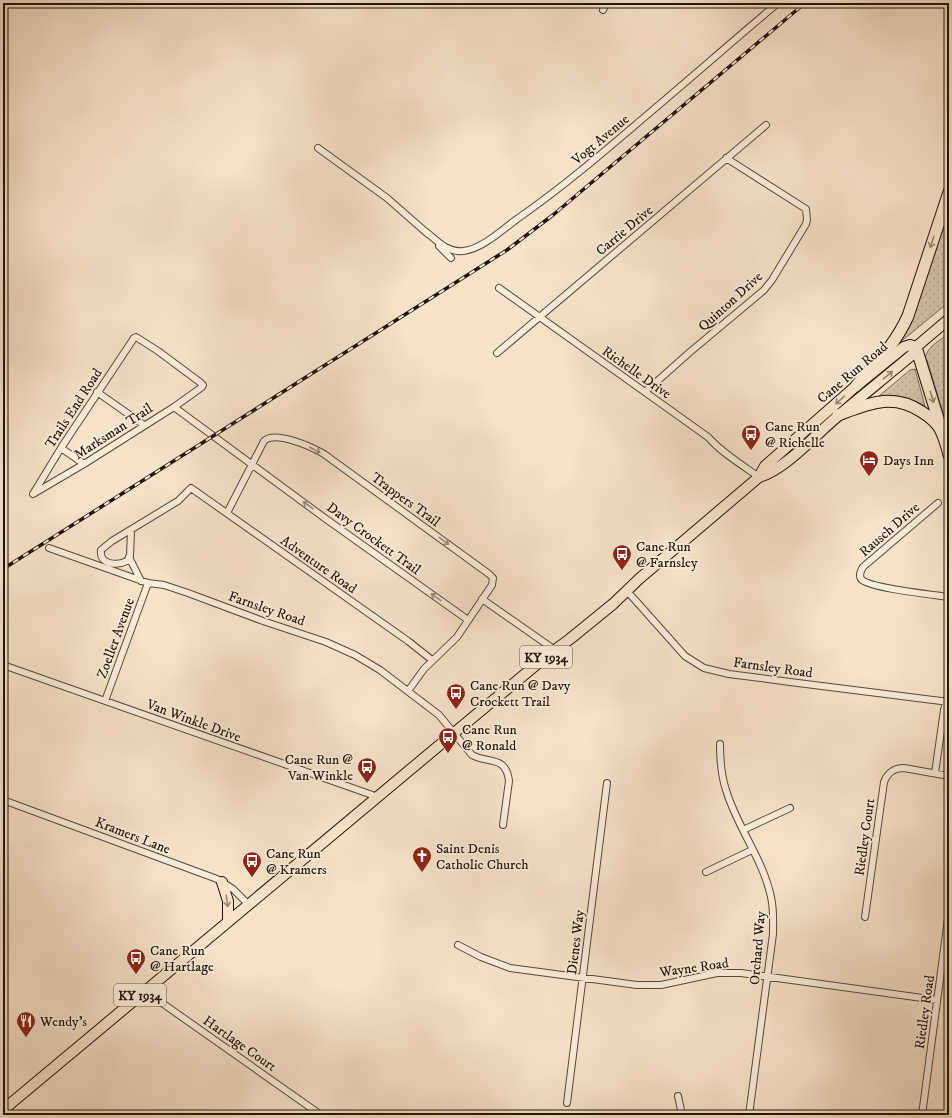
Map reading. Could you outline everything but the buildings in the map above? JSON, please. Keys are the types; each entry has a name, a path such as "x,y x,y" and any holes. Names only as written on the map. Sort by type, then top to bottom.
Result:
{"highway":[{"path":"856,386 893,344 902,330 949,192"},
{"name":"Cane Run Road","path":"759,477 770,474 781,465 838,415 913,354 916,347 949,319"},
{"name":"Cane Run Road","path":"3,1110 454,733 555,650 570,640 759,477 765,466 856,386 904,347 910,345 916,347"},
{"path":"916,347 949,455"},
{"path":"838,415 870,403 888,401 900,402 913,406 927,415 941,430"},
{"path":"222,882 228,901 228,921"}],"street":[{"path":"603,10 606,3"},
{"name":"Vogt Avenue","path":"318,148 387,198 439,244 450,250 462,252 470,250 482,244 542,202 570,180 778,3"},
{"name":"Carrie Drive","path":"497,353 766,125"},
{"name":"Quinton Drive","path":"645,392 764,290 772,280 806,224 806,209 726,158"},
{"name":"Vogt Avenue","path":"425,231 450,258"},
{"name":"Richelle Drive","path":"499,288 708,437 713,443 733,459 759,477"},
{"name":"Marksman Trail","path":"33,494 84,464 174,407 203,385 158,351 136,337"},
{"name":"Trails End Road","path":"33,494 97,392 136,337"},
{"path":"97,392 144,425"},
{"name":"Davy Crockett Trail","path":"174,407 252,465 468,620"},
{"name":"Trappers Trail","path":"252,465 264,441 270,437 301,443 315,449 489,574 494,581 482,599"},
{"path":"61,448 84,464"},
{"path":"227,513 252,465"},
{"name":"Adventure Road","path":"131,530 178,501 191,488 408,640 432,660"},
{"name":"Rausch Drive","path":"938,503 863,567 860,576 865,582 892,589 949,597"},
{"path":"131,530 129,557 127,561 119,565 106,561 102,557 102,550 112,540 131,530"},
{"name":"Farnsley Road","path":"49,548 144,582 164,585 188,593 263,621 326,642 364,660 440,715 472,754 477,757 496,761 504,766 509,782 503,825"},
{"path":"129,557 144,582"},
{"name":"Zoeller Avenue","path":"105,701 144,582"},
{"name":"Farnsley Road","path":"627,590 685,656 704,668 729,674 948,702"},
{"path":"408,691 418,676 432,660 457,637 482,599 555,650"},
{"name":"Van Winkle Drive","path":"3,665 378,797"},
{"path":"949,693 935,773 949,776"},
{"name":"Orchard Way","path":"720,744 721,769 725,789 766,881 772,898 773,934 749,1115"},
{"name":"Riedley Court","path":"865,917 884,782 887,775 891,771 900,768 935,773"},
{"name":"Dienes Way","path":"567,1103 607,783"},
{"name":"Kramers Lane","path":"3,800 222,882 234,889 248,904"},
{"path":"743,830 790,808"},
{"path":"706,872 752,850"},
{"name":"Riedley Road","path":"922,1115 949,911"},
{"name":"Wayne Road","path":"458,945 481,957 510,968 647,986 661,985 706,975 728,973 937,1000"},
{"name":"Hartlage Court","path":"145,990 321,1115"},
{"path":"678,1096 682,1115"}],"shaded area":[{"path":"949,202 949,302 898,344"},
{"path":"949,333 949,433 927,360 925,359 931,347"},
{"path":"915,369 925,406 914,400 903,397 891,395 879,396 910,370"}],"railway":[{"path":"3,569 507,250 553,215 805,3"}],"place":[{"name":"Cane Run @ Richelle","path":"751,451"},
{"name":"Days Inn","path":"869,477"},
{"name":"Cane Run @ Farnsley","path":"622,571"},
{"name":"Cane Run @ Davy Crockett Trail","path":"456,710"},
{"name":"Cane Run @ Ronald","path":"448,754"},
{"name":"Cane Run @ Van Winkle","path":"367,784"},
{"name":"Saint Denis Catholic Church","path":"422,873"},
{"name":"Cane Run @ Kramers","path":"252,878"},
{"name":"Cane Run @ Hartlage","path":"136,975"},
{"name":"Wendy's","path":"26,1038"}]}
